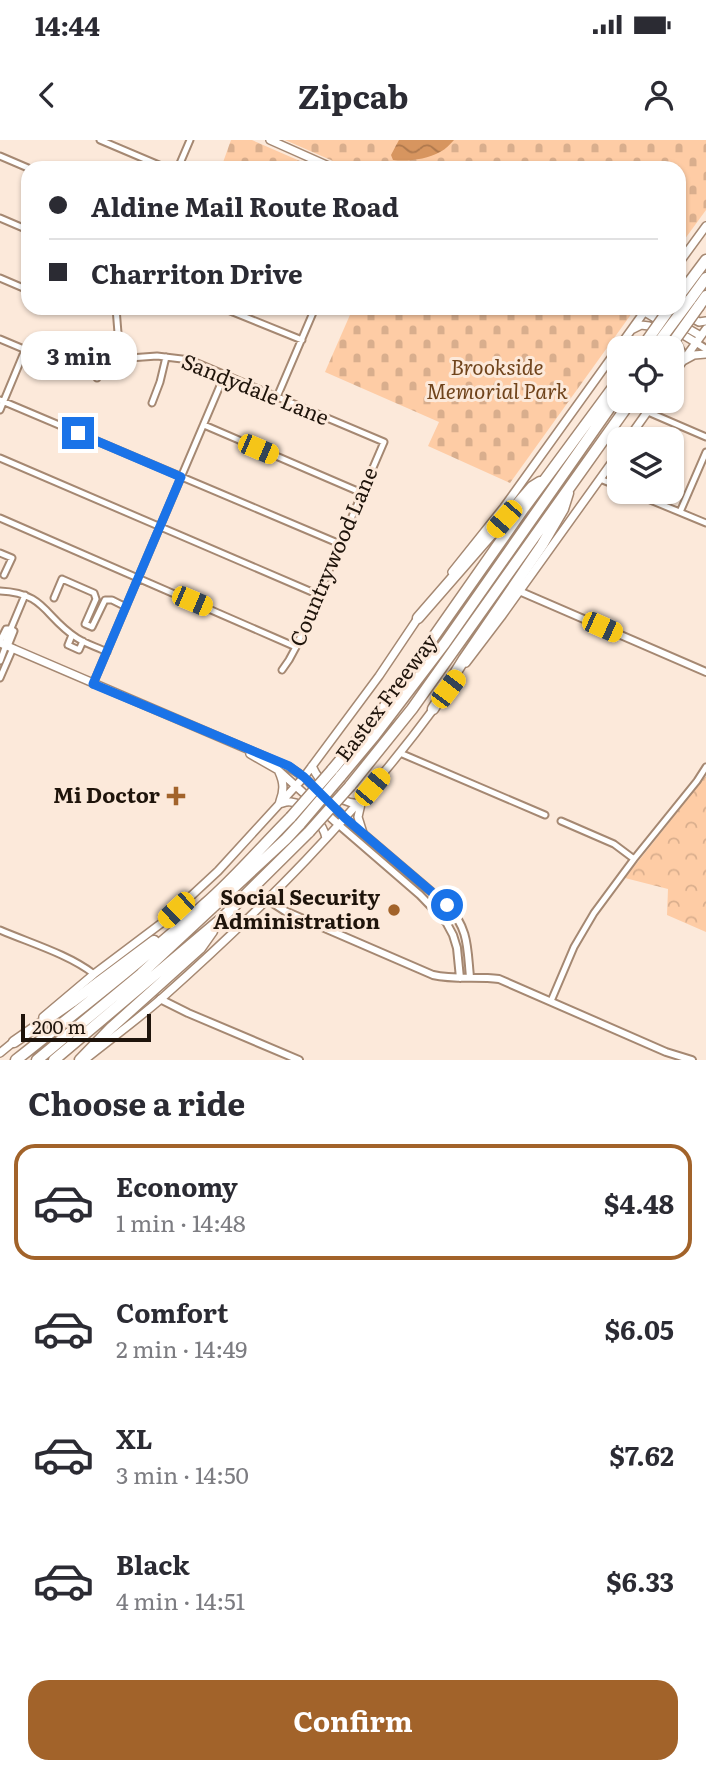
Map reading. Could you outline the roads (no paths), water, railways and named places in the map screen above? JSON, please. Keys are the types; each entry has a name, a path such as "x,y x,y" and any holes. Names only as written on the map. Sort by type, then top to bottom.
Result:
{"highway":[{"path":"686,286 706,260"},
{"path":"676,336 706,278"},
{"path":"686,311 706,296"},
{"path":"655,336 668,315"},
{"path":"659,336 681,315"},
{"name":"Eastex Freeway","path":"16,1060 128,970 231,881 295,820 336,774 607,396"},
{"path":"336,774 375,735 444,643 607,411"},
{"name":"Eastex Freeway","path":"54,1060 220,919 309,832 350,786 412,709 622,413"},
{"path":"418,618 532,487 547,478"},
{"path":"433,709 542,545 563,509 573,480"},
{"path":"37,1060 141,974 286,839 295,820"},
{"path":"14,1042 155,941 218,885 231,881"},
{"path":"80,1060 111,1028 200,948 220,919"}],"main road":[{"path":"270,140 317,161"},
{"path":"686,253 706,226"},
{"path":"0,1053 94,974 163,922 218,871 304,777 380,676 418,618 504,507 641,315"},
{"path":"658,315 702,336 684,358"},
{"path":"686,315 699,322 706,321"},
{"path":"631,330 641,325 649,326 665,336"},
{"path":"684,360 706,351"},
{"path":"86,1060 160,999 268,900 339,825 400,754 607,469"},
{"path":"5,645 289,766 304,777 345,818"},
{"path":"239,746 278,770 339,825"},
{"path":"312,766 336,795 350,804 360,801"},
{"path":"278,770 284,785 278,805"},
{"path":"360,801 358,817 363,833"},
{"path":"278,805 294,802 304,808 317,819 326,838"}],"street":[{"path":"100,140 150,161"},
{"path":"122,149 125,140"},
{"path":"181,161 190,140"},
{"path":"0,156 21,165"},
{"path":"0,218 21,227"},
{"path":"0,278 21,287"},
{"path":"117,315 120,358"},
{"path":"240,315 302,340"},
{"path":"277,397 312,315"},
{"path":"702,336 706,351"},
{"name":"Sandydale Lane","path":"0,339 45,358 75,362 166,357 190,360 384,442"},
{"path":"0,410 25,350"},
{"path":"152,403 166,357"},
{"path":"97,359 97,378"},
{"path":"93,684 225,374"},
{"path":"2,400 340,544"},
{"path":"650,413 706,436"},
{"path":"204,425 362,493"},
{"name":"Countrywood Lane","path":"282,670 296,647 384,442"},
{"path":"680,512 706,453"},
{"path":"0,458 319,595"},
{"path":"600,479 607,482"},
{"path":"660,504 706,523"},
{"path":"0,518 296,647"},
{"path":"0,552 12,558 4,575"},
{"path":"54,598 62,579 93,592 96,599 103,602 109,600 126,607"},
{"path":"0,591 17,592 35,600 72,635 107,652"},
{"path":"519,591 706,672"},
{"path":"0,661 5,645 14,633 11,629 25,595"},
{"path":"72,635 68,645 79,650 87,625 85,624 96,599"},
{"path":"87,625 92,627 103,602"},
{"path":"0,678 5,645"},
{"path":"400,754 545,815"},
{"path":"551,1001 585,927 706,767"},
{"path":"345,818 457,915 468,940 470,977"},
{"path":"561,821 614,844 634,859"},
{"path":"339,825 419,894 446,922 456,942 460,978"},
{"path":"373,854 379,847"},
{"path":"419,894 425,887"},
{"path":"268,900 285,911 433,975 447,978 499,979 666,1052 692,1060"},
{"path":"0,930 85,967 94,974"},
{"path":"456,942 468,940"},
{"path":"160,999 299,1060"},
{"path":"663,1060 666,1052"}],"water":[{"path":"399,140 454,140 442,151 429,156 393,160 391,155"}],"place":[{"name":"Mi Doctor","path":"176,796"},
{"name":"Social Security Administration","path":"394,910"}],"park label":[{"name":"Brookside Memorial Park","path":"497,380"}]}
